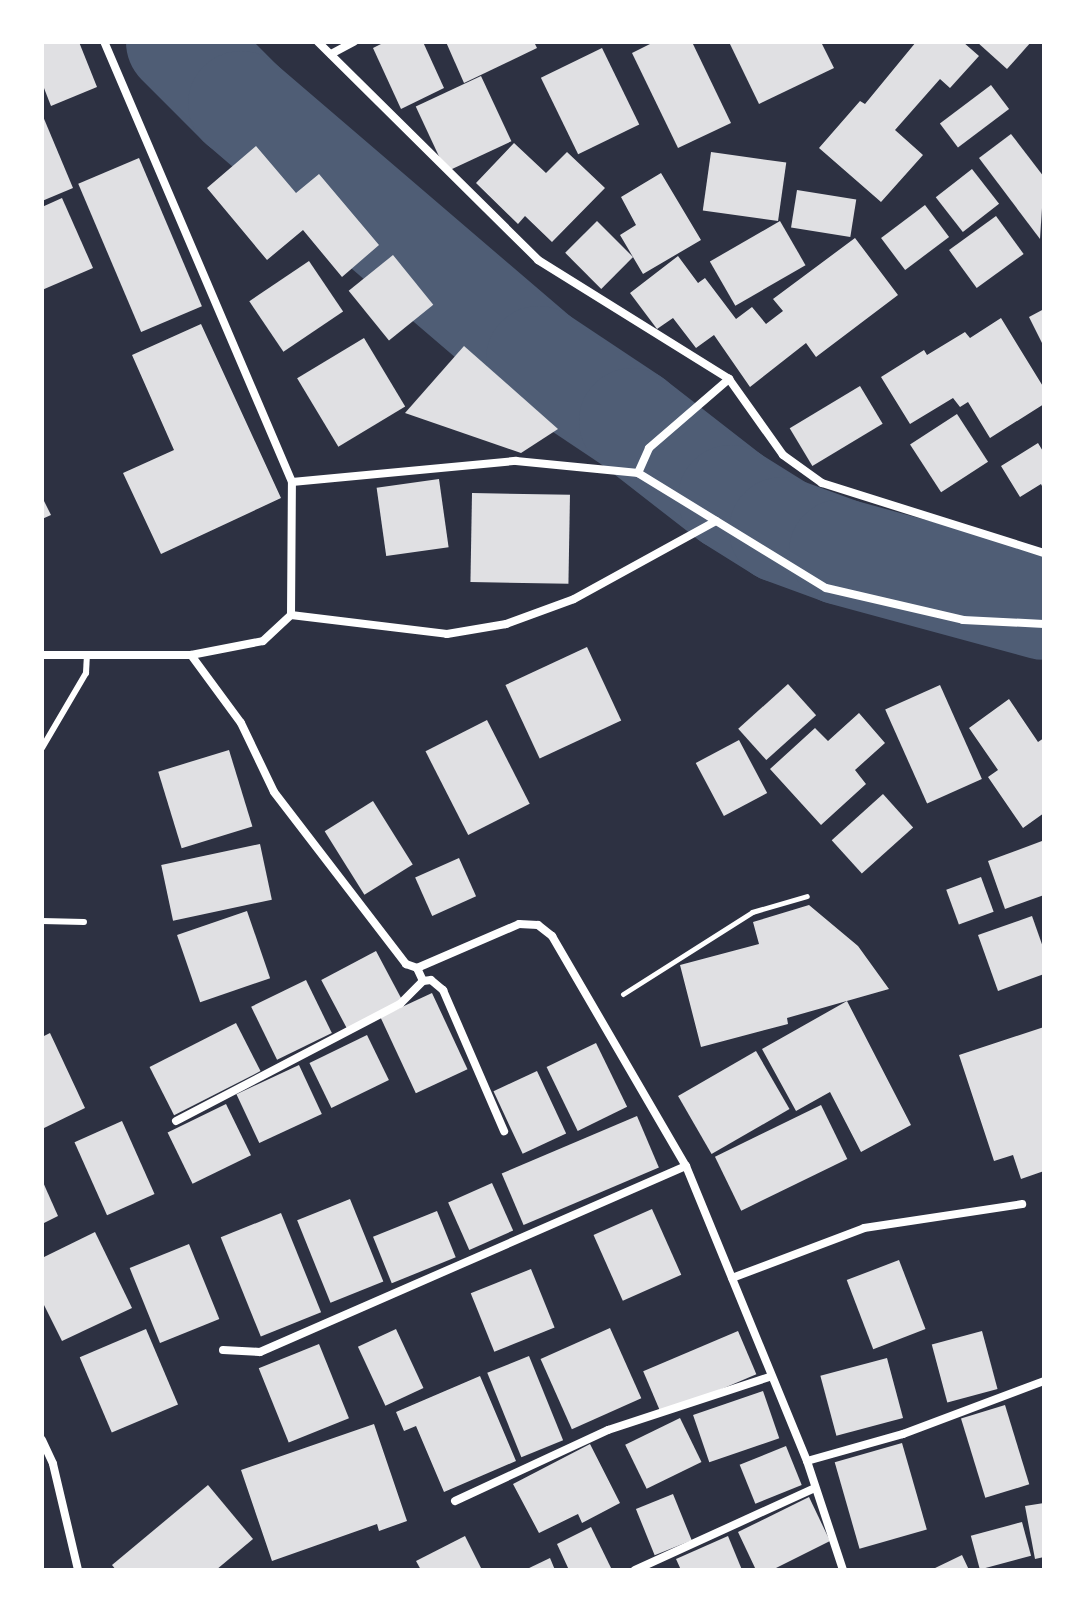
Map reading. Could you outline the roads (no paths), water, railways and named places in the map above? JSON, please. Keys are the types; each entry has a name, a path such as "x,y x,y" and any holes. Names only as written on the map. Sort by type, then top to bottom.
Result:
{"street":[{"path":"42,655 191,655 263,641 291,615 292,482 104,42"},
{"path":"318,42 538,260 729,379 783,455 822,483 1044,553"},
{"path":"331,54 354,42"},
{"path":"638,473 649,448 729,379"},
{"path":"292,482 516,461 638,473 826,588 963,620 1044,624"},
{"path":"291,615 447,634 506,624 574,599 716,521"},
{"path":"191,655 241,723 274,792 394,953 417,968 423,981"},
{"path":"417,968 519,924 538,925 552,936 599,1010 686,1166 769,1377 807,1461 843,1570"},
{"path":"176,1121 400,1004 423,981 431,980 443,990 504,1131"},
{"path":"223,1350 260,1352 686,1166"},
{"path":"732,1278 864,1228 1022,1204"},
{"path":"455,1501 608,1430 769,1377"},
{"path":"807,1461 903,1434 1044,1381"},
{"path":"42,1440 53,1464 78,1570"},
{"path":"635,1570 815,1488"}],"lane":[{"path":"42,748 86,673 87,655"},
{"path":"42,921 84,922"}],"waterway":[{"path":"179,42 241,104 539,359 632,421 731,498 782,530 842,552 1044,607"}]}
